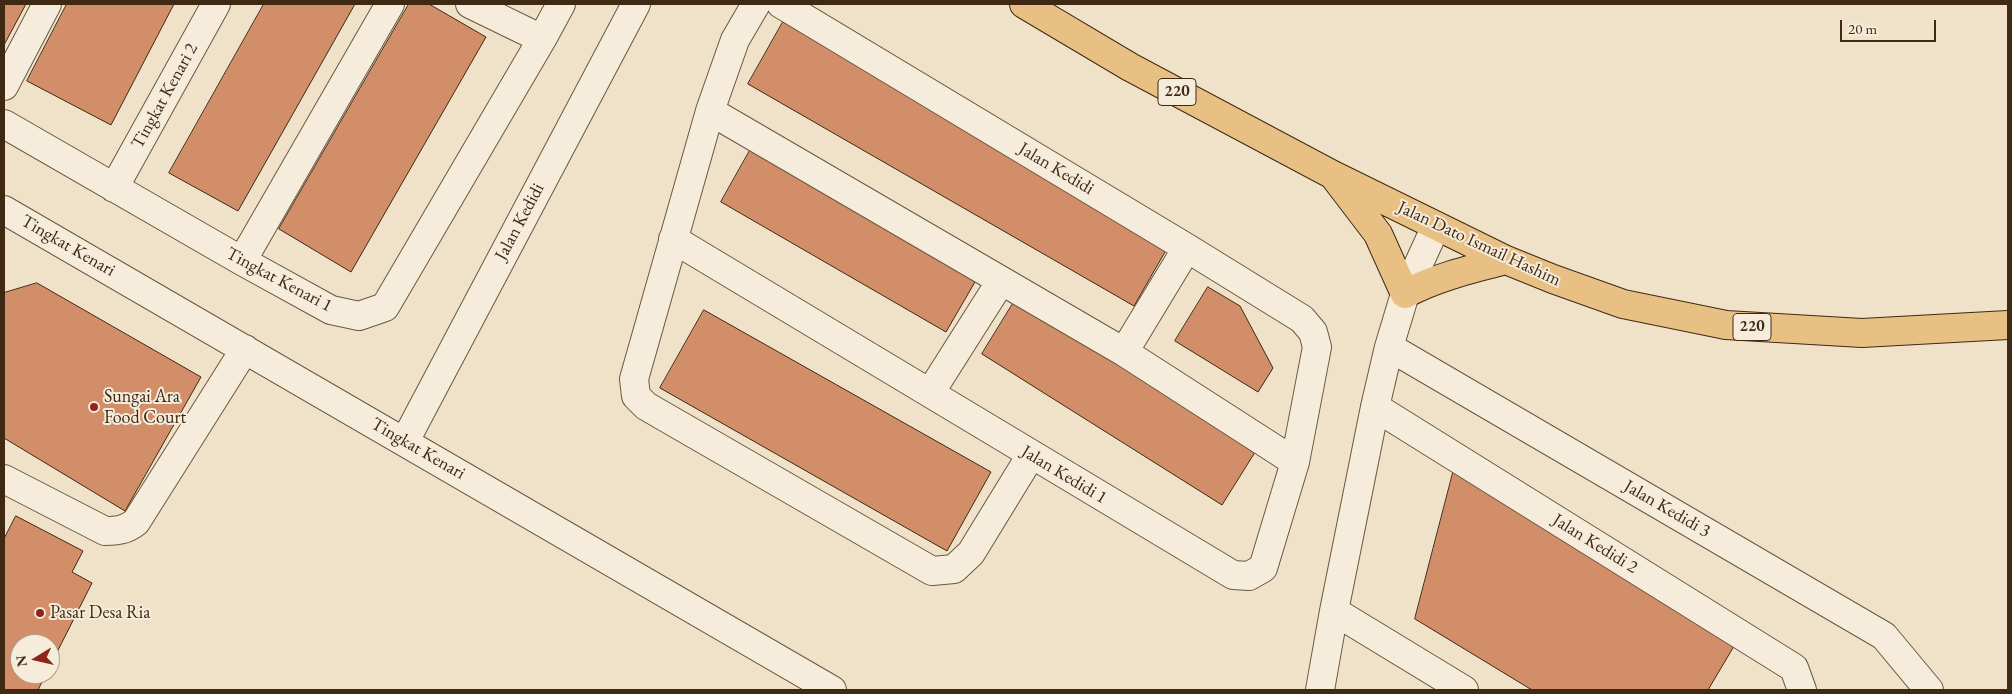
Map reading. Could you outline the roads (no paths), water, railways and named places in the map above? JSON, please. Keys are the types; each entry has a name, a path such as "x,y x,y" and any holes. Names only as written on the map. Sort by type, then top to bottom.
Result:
{"main road":[{"name":"Jalan Dato Ismail Hashim","path":"1024,4 1130,67 1333,175 1506,260 1552,279 1623,304 1726,325 1862,333 2008,325"},
{"path":"1333,175 1378,234 1405,294 1450,274 1506,260"}],"street":[{"path":"4,86 46,4"},
{"name":"Tingkat Kenari 2","path":"114,188 216,4"},
{"path":"242,261 390,4"},
{"path":"470,4 542,39"},
{"name":"Tingkat Kenari 1","path":"4,124 331,310 359,316 386,307 561,4"},
{"name":"Jalan Kedidi","path":"404,441 636,4"},
{"path":"756,4 735,40 710,111 672,239 634,379 636,396 646,406 932,571 954,568 970,553 1031,455"},
{"name":"Jalan Kedidi","path":"781,4 1302,319 1313,332 1317,347"},
{"path":"710,111 1124,352 1295,462"},
{"name":"Tingkat Kenari","path":"7,218 245,349 832,690"},
{"path":"1320,690 1375,407 1390,346 1405,294 1436,226"},
{"name":"Jalan Kedidi 1","path":"672,239 1232,575 1249,576 1263,568 1295,462 1317,347"},
{"path":"1124,352 1187,248"},
{"path":"930,393 1001,281"},
{"name":"Jalan Kedidi 3","path":"1390,346 1884,636 1929,690"},
{"path":"4,479 105,531 117,531 128,528 136,522 245,349"},
{"name":"Jalan Kedidi 2","path":"1375,407 1794,668 1802,690"},
{"path":"1334,611 1464,690"}],"place":[{"name":"Sungai Ara Food Court","path":"94,407"},
{"name":"Pasar Desa Ria","path":"40,613"}]}
